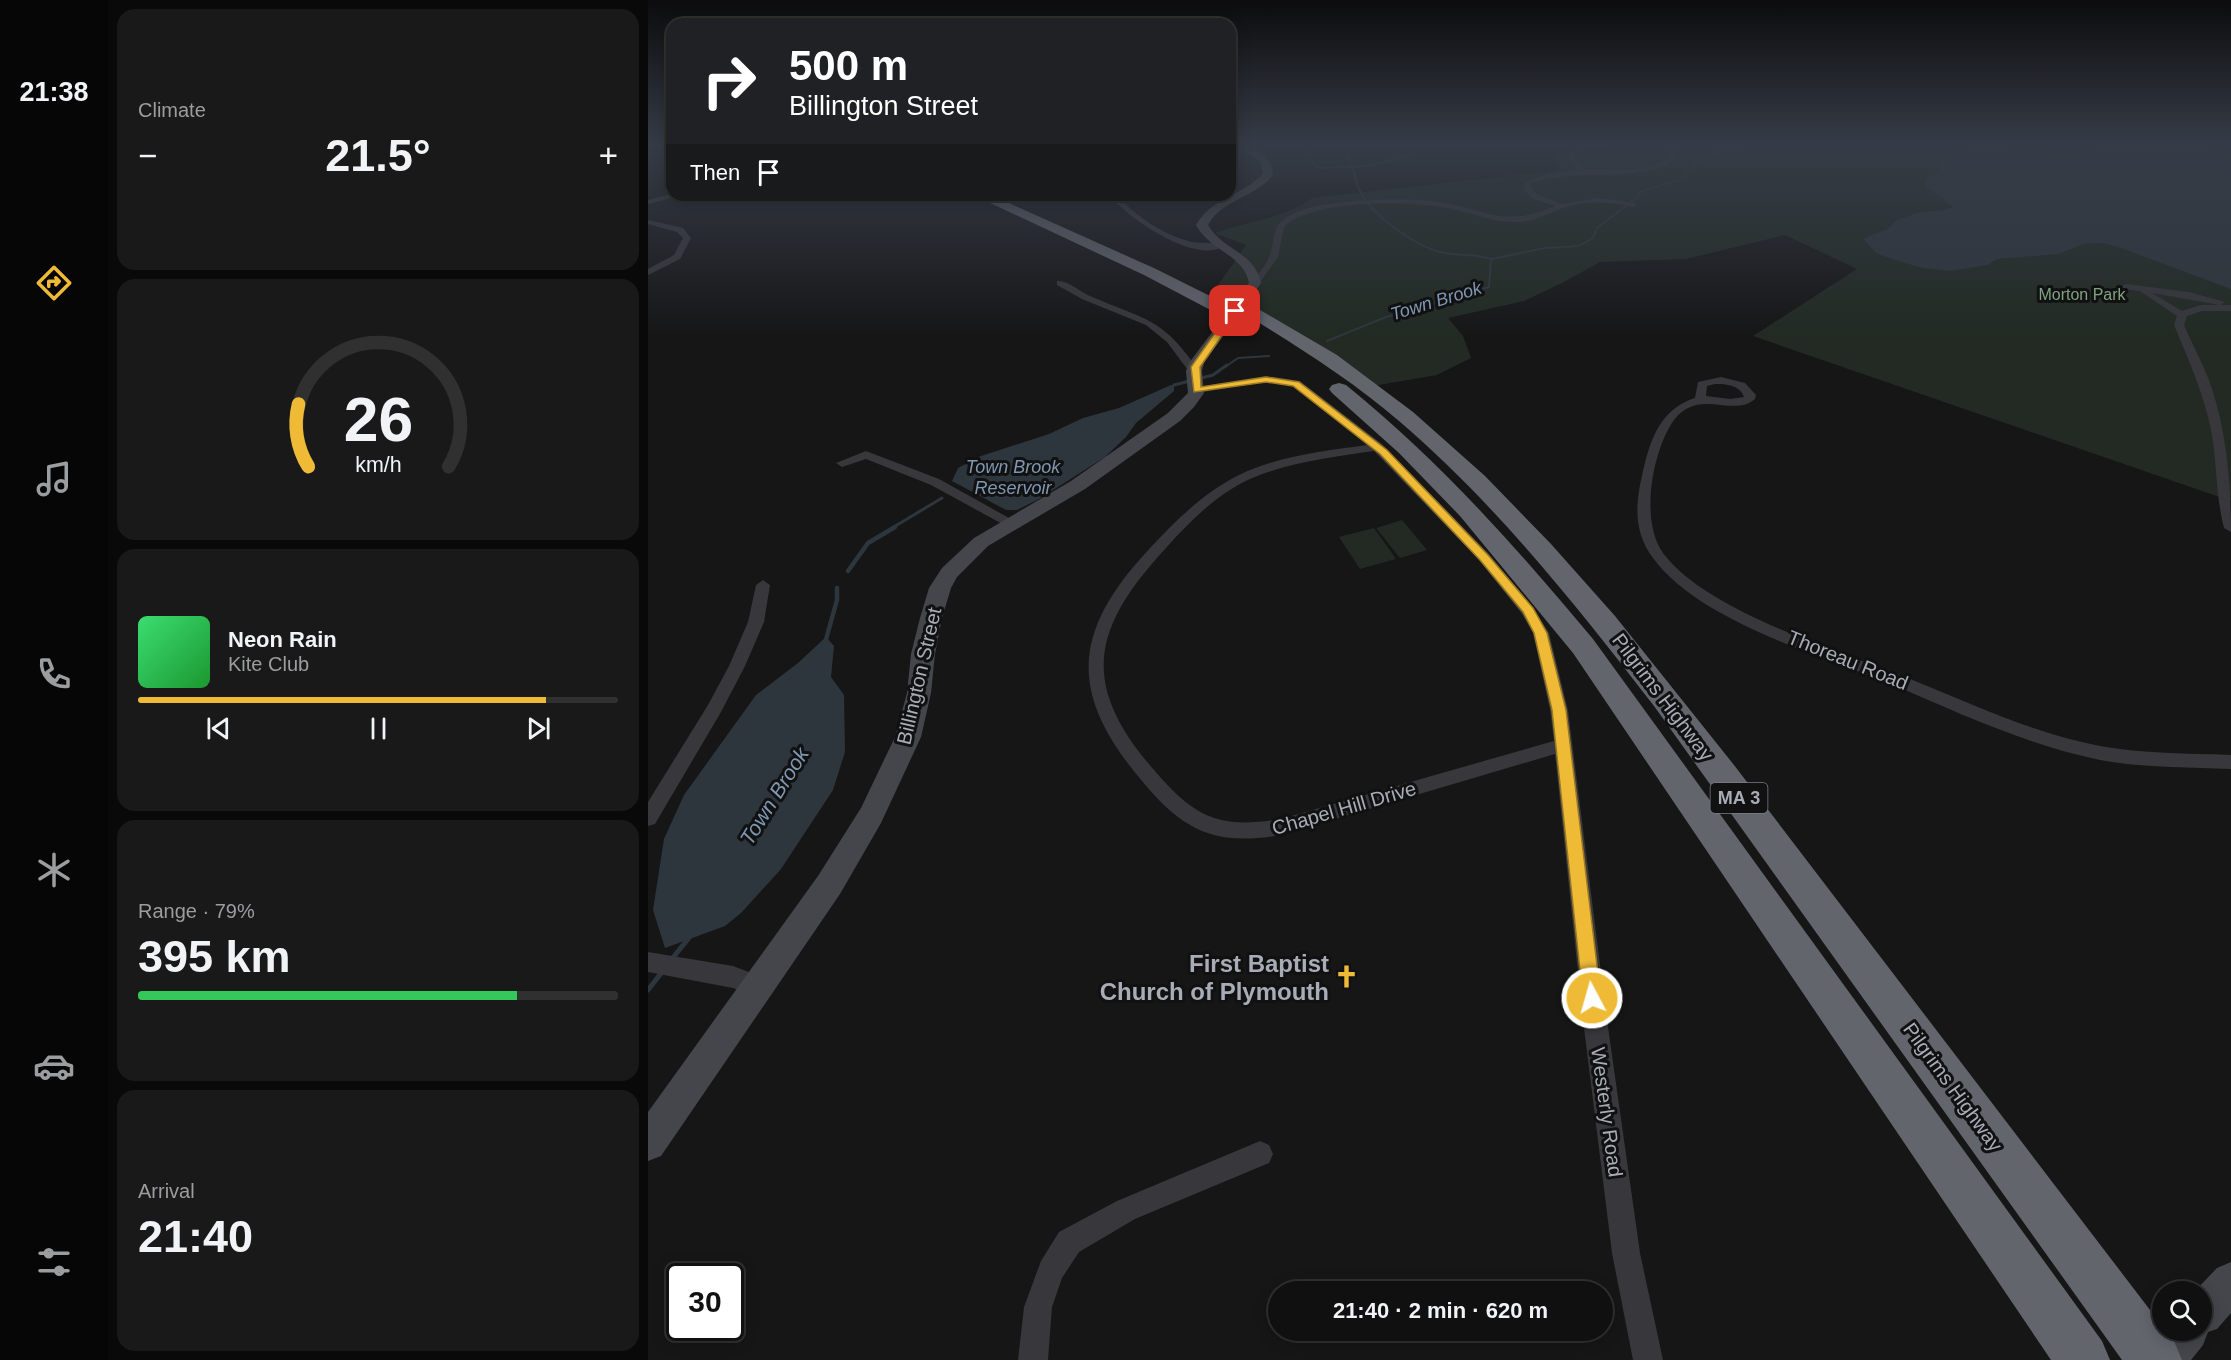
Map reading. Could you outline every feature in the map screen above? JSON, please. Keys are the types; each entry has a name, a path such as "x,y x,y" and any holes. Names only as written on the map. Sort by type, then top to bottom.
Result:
{"highway":[{"name":"Pilgrims Highway","path":"1012,209 1150,272 1241,304 1308,365 1383,425 1463,502 1510,555 1583,646 2083,1360"},
{"name":"Pilgrims Highway","path":"1038,209 1194,279 1311,346 1397,409 1482,487 1531,536 1579,591 1699,744 2155,1360"}],"street":[{"path":"1127,209 1160,233 1190,244 1220,246"},
{"path":"1216,209 1203,222 1204,231 1220,246 1248,264 1255,274 1241,304"},
{"path":"1241,304 1274,256 1278,246 1277,231 1289,219 1317,209"},
{"path":"1457,209 1475,215 1509,220 1539,217 1555,209"},
{"path":"648,222 680,230 687,238 678,257 648,272"},
{"path":"1060,283 1088,298 1147,320 1169,336 1196,380"},
{"path":"2182,315 2152,296 2126,287 2189,295 2231,307"},
{"name":"Billington Street","path":"648,1143 829,885 871,815 908,737 919,693 925,645 940,588 948,573 969,552 1011,523 1099,471 1174,417 1191,401 1207,348 1241,304"},
{"path":"2182,315 2201,308 2231,307"},
{"path":"2182,315 2179,325 2206,388 2218,436 2225,506 2231,528"},
{"name":"Westerly Road","path":"1196,380 1266,379 1296,383 1378,447 1484,557 1528,610 1541,633 1559,710 1595,1020 1623,1230 1648,1360"},
{"name":"Thoreau Road","path":"1700,400 1677,411 1667,420 1647,479 1641,507 1647,534 1658,555 1673,572 1701,594 1794,639 2040,739 2102,753 2231,762"},
{"name":"Chapel Hill Drive","path":"1378,447 1286,463 1235,482 1207,502 1147,557 1113,602 1098,638 1095,670 1097,690 1113,730 1141,769 1191,819 1213,829 1243,832 1281,827 1563,745"},
{"path":"842,463 866,455 935,482 1011,523"},
{"path":"648,818 715,708 737,666 756,622 763,585"},
{"path":"648,962 733,977 759,987"},
{"path":"1033,1360 1038,1307 1051,1271 1068,1242 1126,1210 1260,1154"},
{"path":"2163,1360 2179,1341"}],"green space":[{"name":"Morton Park","path":"2231,209 2231,501 1753,336 1857,269 1785,235 1686,259 1600,262 1524,301 1448,318 1463,336 1471,358 1437,375 1373,386 1259,313 1213,292 1246,245 1215,233 1291,210"},
{"path":"1402,520 1427,550 1400,558 1376,528"},
{"path":"1374,528 1396,559 1360,569 1339,537"}],"water":[{"path":"2231,209 2231,289 2103,243 2083,244 2059,254 1997,259 1988,265 1950,271 1923,268 1876,253 1863,239 1889,228 1895,221 1917,213 1944,210"},
{"name":"Town Brook Reservoir","path":"1174,385 1174,391 1136,423 1126,437 1105,457 1039,499 1017,510 1006,510 952,481 958,468 981,456 1049,434 1083,418 1119,408"},
{"path":"826,637 834,646 831,677 844,695 845,752 833,790 781,869 741,913 725,926 665,948 653,910 664,839 684,795 756,695 798,663"}],"waterway":[{"path":"1374,209 1399,231 1423,245 1445,253 1491,259"},
{"name":"Town Brook","path":"1491,259 1545,248 1579,246 1593,238 1597,228 1621,209"},
{"name":"Town Brook","path":"1327,341 1386,317 1489,287 1491,259"},
{"name":"Town Brook","path":"1225,367 1238,358 1269,356"},
{"name":"Town Brook","path":"1174,385 1213,375 1227,365"},
{"name":"Town Brook","path":"892,528 942,498"},
{"name":"Town Brook","path":"848,571 868,543 895,527"},
{"name":"Town Brook","path":"825,643 837,600 837,588"},
{"name":"Town Brook","path":"671,960 692,934"},
{"name":"Town Brook","path":"648,990 662,972"}],"place":[{"name":"First Baptist Church of Plymouth","path":"1347,977"}],"route":[{"path":"1235,311 1195,367 1197,390 1266,379 1296,383 1383,452 1484,557 1528,610 1541,633 1559,710 1592,998"}]}
